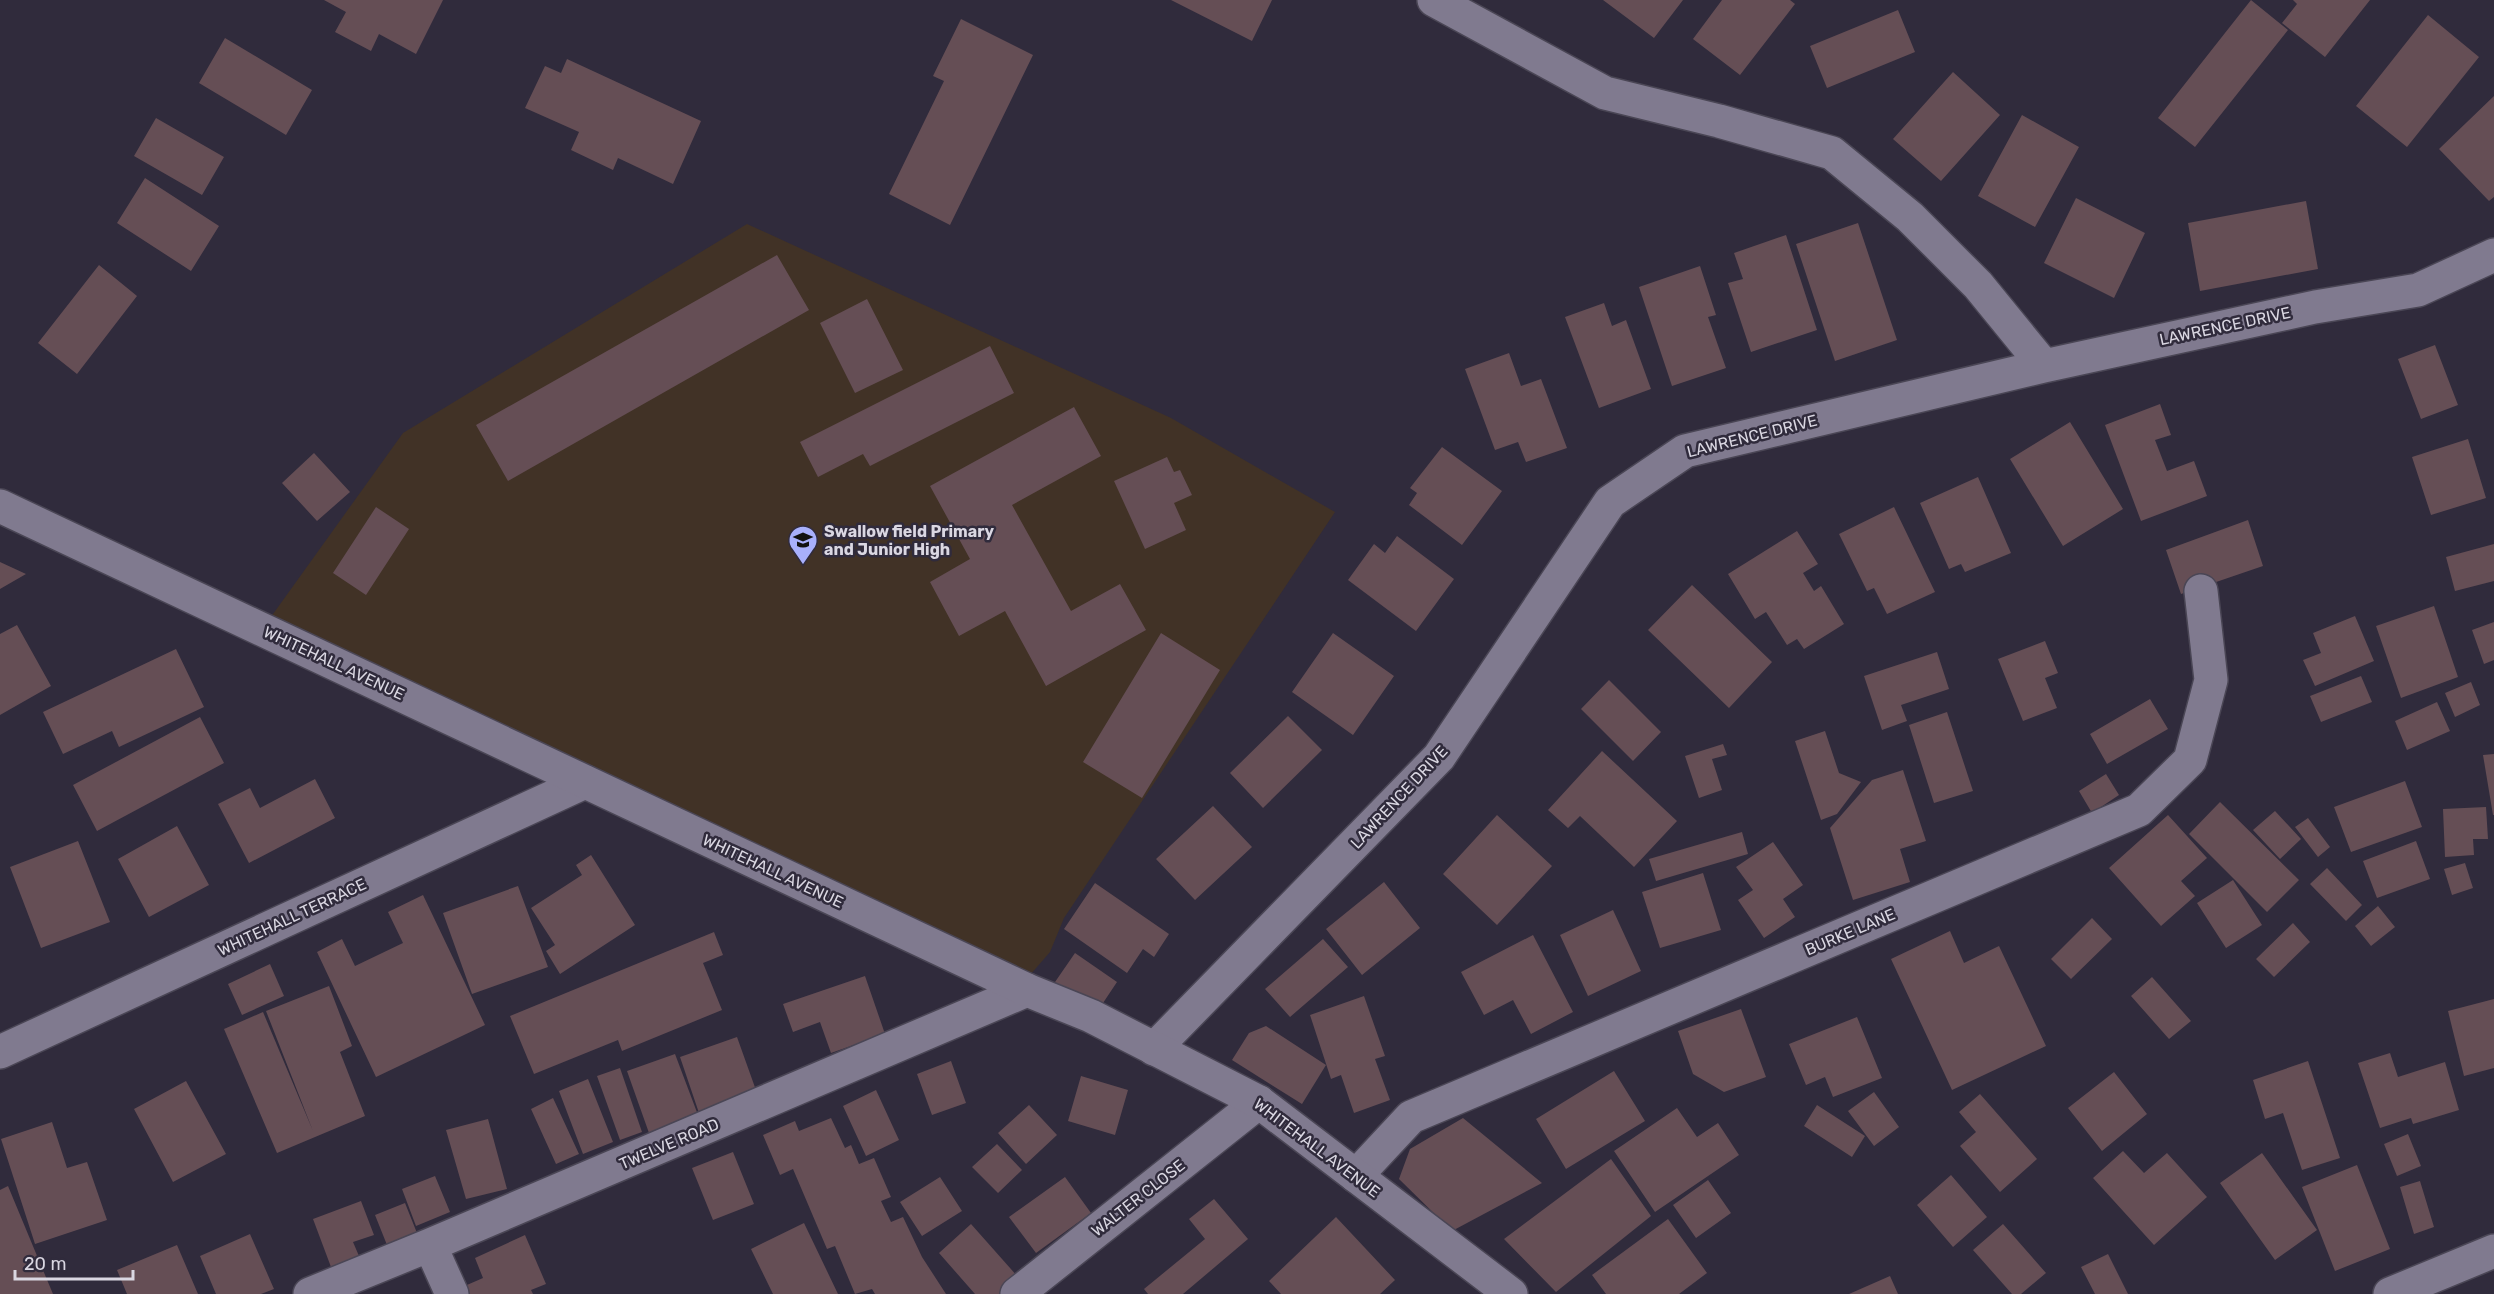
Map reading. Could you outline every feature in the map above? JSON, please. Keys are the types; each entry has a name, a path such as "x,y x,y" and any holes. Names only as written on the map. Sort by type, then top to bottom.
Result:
{"street":[{"path":"1434,0 1605,93 1719,121 1832,153 1910,217 1978,285 2044,366"},
{"name":"LAWRENCE DRIVE","path":"1154,1049 1439,758 1610,502 1685,451 2044,366 2315,307 2418,290 2494,255"},
{"name":"WHITEHALL AVENUE","path":"0,506 1027,990 1091,1016 1259,1102 1511,1294"},
{"name":"BURKE LANE","path":"1356,1176 1412,1117 2139,810 2190,760 2211,680 2201,591"},
{"name":"WHITEHALL TERRACE","path":"0,1052 585,782"},
{"name":"TWELVE ROAD","path":"310,1294 1027,990"},
{"name":"WALTER CLOSE","path":"1017,1294 1259,1102"},
{"path":"430,1245 452,1294"},
{"path":"2390,1294 2494,1251"}],"shaded area":[{"name":"Swallow field Primary and Junior High","path":"747,224 1171,418 1335,512 1064,918 1050,952 1030,975 268,621 403,433"}],"building":[{"path":"324,0 443,0 416,54 379,34 371,51 335,32 346,12"},
{"path":"1171,0 1272,0 1252,41"},
{"path":"1603,0 1683,0 1654,38"},
{"path":"1722,0 1790,0 1795,4 1740,75 1693,39"},
{"path":"2251,0 2288,30 2195,147 2158,118"},
{"path":"2293,0 2370,0 2325,57 2282,23 2297,4"},
{"path":"1898,10 1915,52 1827,88 1810,46"},
{"path":"2428,15 2479,57 2407,147 2356,106"},
{"path":"961,19 1033,55 950,225 889,194 944,81 933,76"},
{"path":"225,38 312,90 286,135 199,83"},
{"path":"567,59 701,121 673,184 618,158 613,170 571,150 579,132 525,108 545,66 561,73"},
{"path":"1953,72 2000,115 1941,181 1893,139"},
{"path":"2494,96 2494,197 2489,201 2439,149"},
{"path":"2022,115 2079,147 2035,227 1978,196"},
{"path":"156,118 224,157 202,195 134,156"},
{"path":"145,178 219,226 191,271 117,223"},
{"path":"2076,198 2145,233 2114,298 2044,263"},
{"path":"2306,201 2318,269 2200,291 2188,223"},
{"path":"1858,223 1897,340 1835,361 1796,244"},
{"path":"1786,235 1817,330 1751,352 1728,283 1743,279 1734,253"},
{"path":"777,255 809,310 508,481 476,425"},
{"path":"99,265 137,296 77,374 38,343"},
{"path":"1700,266 1716,315 1708,317 1726,368 1672,386 1639,287"},
{"path":"867,299 903,370 855,393 820,323"},
{"path":"1604,303 1612,326 1626,320 1651,389 1599,408 1565,317"},
{"path":"2435,345 2458,405 2421,419 2398,359"},
{"path":"990,346 1014,393 870,466 863,454 818,477 800,442"},
{"path":"1509,353 1521,386 1541,379 1567,448 1526,462 1518,442 1495,450 1465,369"},
{"path":"2160,404 2171,435 2155,440 2167,471 2194,461 2207,496 2141,521 2105,425"},
{"path":"1074,407 1101,456 1012,505 1071,611 1120,584 1146,630 1046,686 1005,611 959,636 930,582 970,559 930,486"},
{"path":"2070,422 2123,509 2063,546 2010,459"},
{"path":"2468,439 2486,498 2431,515 2412,457"},
{"path":"1442,447 1502,491 1462,545 1409,505 1417,493 1410,488"},
{"path":"314,453 350,492 317,521 282,483"},
{"path":"1167,457 1174,472 1180,470 1192,495 1174,503 1186,530 1145,549 1114,481"},
{"path":"1978,477 2011,553 1965,572 1961,564 1949,569 1920,503"},
{"path":"376,507 409,529 366,595 333,573"},
{"path":"1894,507 1935,592 1887,614 1874,588 1867,591 1839,534"},
{"path":"2248,520 2263,566 2181,594 2166,550"},
{"path":"1797,531 1818,564 1803,573 1814,591 1821,586 1844,624 1804,649 1797,639 1787,645 1766,612 1755,619 1728,574"},
{"path":"1397,536 1454,579 1416,631 1348,580 1374,544 1385,553"},
{"path":"2494,544 2494,581 2455,591 2446,557"},
{"path":"0,562 26,574 0,589"},
{"path":"1692,585 1772,662 1729,708 1648,630"},
{"path":"2434,606 2458,677 2401,698 2376,626"},
{"path":"2355,616 2374,661 2315,686 2303,660 2321,653 2313,633"},
{"path":"2494,622 2494,660 2484,664 2472,630"},
{"path":"17,625 51,686 0,715 0,634"},
{"path":"1161,633 1220,670 1142,798 1083,762"},
{"path":"1333,633 1394,676 1353,735 1292,692"},
{"path":"2045,641 2058,673 2045,678 2057,708 2023,721 1998,659"},
{"path":"176,649 204,707 119,747 112,731 63,754 43,712"},
{"path":"1937,652 1949,689 1901,705 1907,721 1882,730 1864,676"},
{"path":"2361,676 2372,702 2321,722 2310,696"},
{"path":"1609,680 1661,732 1633,761 1581,709"},
{"path":"2471,682 2480,705 2455,717 2445,693"},
{"path":"2150,699 2168,729 2107,764 2090,734"},
{"path":"2437,702 2450,731 2407,750 2395,721"},
{"path":"1947,712 1973,791 1934,803 1909,725"},
{"path":"1288,716 1322,750 1263,808 1230,773"},
{"path":"200,717 224,763 97,831 73,785"},
{"path":"1825,731 1839,773 1861,782 1837,814 1821,820 1795,741"},
{"path":"1723,744 1727,755 1712,759 1722,790 1699,798 1685,756"},
{"path":"1602,751 1677,821 1634,867 1580,816 1568,828 1548,810"},
{"path":"2494,754 2494,815 2493,815 2483,755"},
{"path":"1903,770 1926,841 1900,849 1910,882 1853,900 1830,828 1872,780"},
{"path":"2106,774 2119,795 2092,813 2079,791"},
{"path":"315,779 335,818 249,863 218,804 250,788 260,808"},
{"path":"2405,781 2422,827 2351,852 2334,807"},
{"path":"2220,802 2299,880 2267,912 2189,834"},
{"path":"1213,806 1252,847 1195,900 1156,859"},
{"path":"2486,807 2488,839 2473,839 2474,855 2445,857 2443,809"},
{"path":"2275,811 2301,839 2280,859 2253,830"},
{"path":"1497,815 1552,866 1497,925 1443,874"},
{"path":"2168,815 2207,858 2181,881 2195,896 2161,926 2109,868"},
{"path":"2308,818 2330,847 2318,857 2295,827"},
{"path":"177,826 209,885 149,917 118,859"},
{"path":"1742,832 1748,854 1656,881 1649,859"},
{"path":"78,841 110,922 41,948 10,867"},
{"path":"2416,841 2430,879 2377,898 2363,861"},
{"path":"1773,842 1803,885 1783,899 1795,917 1764,938 1738,900 1753,890 1736,867"},
{"path":"591,855 635,925 560,974 546,951 555,945 531,908 582,875 576,865"},
{"path":"2465,863 2473,888 2452,895 2444,869"},
{"path":"2327,868 2362,905 2346,921 2310,884"},
{"path":"1703,873 1721,930 1660,948 1642,892"},
{"path":"2233,880 2262,925 2226,948 2197,903"},
{"path":"1384,882 1420,928 1362,975 1326,929"},
{"path":"1095,883 1169,934 1154,957 1143,949 1127,973 1064,929"},
{"path":"518,886 548,967 472,994 443,913"},
{"path":"423,895 485,1025 376,1077 317,952 342,939 355,966 403,943 388,912"},
{"path":"2378,906 2395,927 2371,946 2355,926"},
{"path":"1613,910 1641,971 1588,996 1560,935"},
{"path":"2092,918 2112,939 2071,979 2051,959"},
{"path":"2293,923 2310,942 2274,977 2256,959"},
{"path":"1950,931 1964,963 1999,946 2046,1046 1952,1090 1891,959"},
{"path":"714,932 723,955 703,963 722,1010 622,1051 618,1040 534,1074 510,1016"},
{"path":"1533,935 1573,1012 1531,1034 1513,1000 1484,1015 1461,972"},
{"path":"1323,939 1348,967 1290,1017 1265,989"},
{"path":"1075,953 1117,982 1097,1012 1055,982"},
{"path":"270,964 284,996 242,1015 228,984"},
{"path":"865,976 885,1034 831,1053 820,1022 793,1032 783,1004"},
{"path":"2152,977 2191,1021 2169,1039 2131,996"},
{"path":"329,986 352,1046 340,1052 365,1116 277,1153 224,1029 263,1012 313,1131 266,1011"},
{"path":"1364,996 1385,1056 1375,1059 1390,1100 1354,1113 1341,1075 1331,1079 1310,1015"},
{"path":"2494,999 2494,1068 2464,1076 2448,1011"},
{"path":"1741,1009 1766,1077 1724,1092 1693,1074 1678,1031"},
{"path":"1857,1017 1882,1078 1833,1097 1825,1077 1806,1085 1789,1044"},
{"path":"1266,1026 1326,1065 1302,1104 1232,1060 1249,1033"},
{"path":"737,1037 757,1093 699,1113 680,1057"},
{"path":"2390,1053 2398,1077 2445,1062 2459,1110 2413,1124 2411,1118 2380,1128 2358,1063"},
{"path":"675,1054 698,1115 649,1133 627,1071"},
{"path":"951,1061 966,1103 932,1115 917,1074"},
{"path":"2308,1061 2340,1158 2302,1170 2283,1113 2265,1119 2253,1080"},
{"path":"620,1068 642,1132 620,1140 597,1076"},
{"path":"1614,1071 1645,1121 1566,1169 1536,1119"},
{"path":"2114,1072 2147,1114 2102,1151 2068,1108"},
{"path":"1081,1076 1128,1090 1115,1135 1068,1121"},
{"path":"588,1079 613,1142 583,1154 559,1091"},
{"path":"186,1081 226,1154 173,1182 134,1109"},
{"path":"876,1090 899,1140 866,1156 843,1106"},
{"path":"1874,1092 1899,1127 1874,1146 1848,1111"},
{"path":"1980,1094 2037,1159 2000,1192 1960,1146 1976,1132 1959,1112"},
{"path":"553,1098 579,1154 556,1164 531,1109"},
{"path":"1029,1105 1057,1135 1026,1164 998,1133"},
{"path":"1817,1105 1865,1136 1852,1157 1804,1126"},
{"path":"1677,1108 1697,1137 1718,1123 1739,1155 1655,1212 1614,1151"},
{"path":"831,1118 845,1148 851,1145 859,1164 874,1158 891,1197 881,1201 891,1222 903,1217 922,1257 946,1294 875,1294 872,1289 855,1294 835,1246 827,1249 793,1169 780,1175 763,1135 795,1121 799,1131"},
{"path":"1463,1118 1542,1183 1452,1231 1399,1179 1410,1149"},
{"path":"488,1119 507,1189 466,1199 446,1130"},
{"path":"52,1122 67,1168 87,1162 107,1220 35,1244 1,1139"},
{"path":"2408,1134 2421,1166 2397,1176 2384,1144"},
{"path":"997,1144 1022,1170 998,1193 972,1167"},
{"path":"2123,1151 2144,1173 2167,1153 2207,1197 2154,1245 2093,1178"},
{"path":"733,1152 754,1204 713,1220 692,1168"},
{"path":"2262,1153 2317,1230 2275,1260 2220,1183"},
{"path":"1611,1159 1651,1216 1556,1292 1504,1239"},
{"path":"2357,1165 2390,1249 2335,1271 2302,1187"},
{"path":"1951,1175 1987,1217 1953,1247 1917,1205"},
{"path":"435,1176 450,1212 416,1226 402,1189"},
{"path":"940,1177 962,1211 922,1236 900,1202"},
{"path":"1065,1177 1091,1213 1036,1253 1009,1217"},
{"path":"1708,1180 1731,1213 1696,1238 1673,1205"},
{"path":"2420,1181 2434,1227 2414,1234 2400,1187"},
{"path":"8,1186 53,1294 0,1294 0,1190"},
{"path":"1214,1199 1248,1239 1183,1294 1148,1294 1144,1289 1205,1239 1189,1219"},
{"path":"361,1201 374,1235 353,1242 359,1256 331,1267 313,1219"},
{"path":"405,1203 417,1233 387,1245 375,1215"},
{"path":"1336,1217 1395,1280 1380,1294 1281,1294 1269,1281"},
{"path":"1668,1219 1707,1273 1679,1294 1606,1294 1592,1275"},
{"path":"804,1223 838,1294 773,1294 751,1249"},
{"path":"971,1224 1018,1277 1000,1294 975,1294 939,1253"},
{"path":"2003,1224 2046,1273 2021,1294 2012,1294 1973,1250"},
{"path":"250,1234 274,1289 261,1294 216,1294 200,1256"},
{"path":"525,1235 546,1284 531,1290 533,1294 462,1294 460,1288 483,1278 475,1258"},
{"path":"177,1245 198,1294 127,1294 117,1270"},
{"path":"2108,1254 2128,1294 2095,1294 2081,1267"},
{"path":"1890,1276 1898,1294 1849,1294"}],"place":[{"name":"Swallow field Primary and Junior High","path":"803,566"}]}
